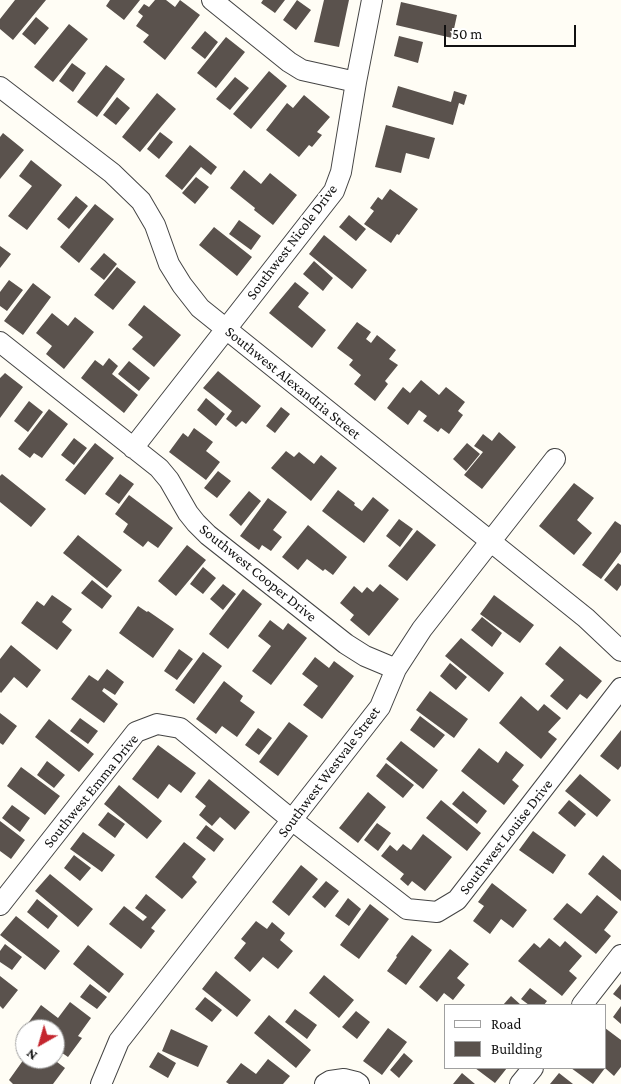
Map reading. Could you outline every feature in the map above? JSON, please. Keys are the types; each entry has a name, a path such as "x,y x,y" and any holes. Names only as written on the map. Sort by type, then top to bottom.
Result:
{"street":[{"path":"212,0 289,62 302,70 356,82"},
{"name":"Southwest Nicole Drive","path":"133,448 334,191 342,172 356,82 372,0"},
{"name":"Southwest Alexandria Street","path":"0,87 112,173 141,201 155,225 169,264 200,308 586,618 621,651"},
{"name":"Southwest Cooper Drive","path":"0,342 158,468 169,480 188,513 208,535 346,644 365,656 396,669"},
{"name":"Southwest Westvale Street","path":"101,1084 119,1041 380,707 396,669 422,629 492,542 555,459"},
{"name":"Southwest Louise Drive","path":"292,820 407,909 437,912 456,900 621,688"},
{"name":"Southwest Emma Drive","path":"0,905 136,732 157,724 180,728 292,820"},
{"path":"583,1004 621,955"},
{"path":"520,1084 531,1069"},
{"path":"325,1084 330,1081 344,1079 359,1084"}],"building":[{"path":"15,0 46,0 13,40 0,29 0,19"},
{"path":"110,0 140,0 124,20 106,6"},
{"path":"155,0 166,0 175,7 180,0 200,15 165,60 143,42 149,35 136,26 143,16 138,12 144,4 149,7"},
{"path":"263,0 285,0 275,13 261,3"},
{"path":"297,0 311,10 296,30 283,20"},
{"path":"324,0 349,0 339,47 314,42"},
{"path":"401,2 457,15 452,38 396,25"},
{"path":"36,17 49,28 35,45 22,34"},
{"path":"69,24 88,39 53,82 34,67"},
{"path":"205,31 218,42 205,59 191,48"},
{"path":"399,36 423,42 418,63 394,56"},
{"path":"226,37 245,52 216,88 197,73"},
{"path":"72,63 86,73 73,92 59,81"},
{"path":"106,65 125,79 97,117 77,102"},
{"path":"269,71 287,86 251,129 233,114"},
{"path":"235,77 249,88 230,110 216,99"},
{"path":"398,86 451,102 454,91 467,95 464,105 459,103 453,125 392,107"},
{"path":"157,93 176,109 140,152 122,137"},
{"path":"304,95 330,117 317,132 322,135 312,147 309,145 299,157 266,130 287,103 293,108"},
{"path":"117,97 130,108 116,125 103,115"},
{"path":"386,125 435,138 429,159 406,153 401,173 375,167"},
{"path":"160,132 173,142 159,159 147,149"},
{"path":"3,133 24,150 0,179 0,137"},
{"path":"190,145 217,167 211,175 201,167 182,190 165,176"},
{"path":"31,160 62,185 27,230 8,216 32,186 19,176"},
{"path":"244,170 261,184 270,173 297,195 273,225 230,188"},
{"path":"196,177 209,187 195,204 182,193"},
{"path":"390,189 418,209 391,243 364,224 374,211 370,208 378,197 382,200"},
{"path":"76,196 88,206 69,229 57,219"},
{"path":"95,204 114,219 79,263 60,247"},
{"path":"349,215 366,229 356,241 339,227"},
{"path":"239,220 261,236 251,250 229,234"},
{"path":"214,227 252,257 237,276 199,245"},
{"path":"324,235 367,270 352,289 309,254"},
{"path":"0,246 11,254 0,268"},
{"path":"104,253 117,264 104,280 90,269"},
{"path":"314,261 333,278 323,291 303,274"},
{"path":"117,267 136,282 113,310 94,295"},
{"path":"9,280 23,290 7,311 0,306 0,292"},
{"path":"295,282 309,293 298,307 326,330 312,348 269,313"},
{"path":"33,283 51,297 23,335 4,321"},
{"path":"144,305 181,335 154,367 132,349 143,337 128,325"},
{"path":"52,313 68,326 75,317 94,332 64,369 46,354 52,346 36,333"},
{"path":"357,322 371,332 366,339 371,343 377,335 396,350 389,359 398,365 385,381 388,384 375,401 354,384 361,375 349,365 353,360 337,348"},
{"path":"109,358 118,366 112,374 138,395 124,413 81,378 95,360 103,366"},
{"path":"129,361 150,378 139,391 118,374"},
{"path":"218,371 261,406 246,424 242,421 236,427 226,419 232,411 203,388"},
{"path":"5,373 23,387 0,418 0,378"},
{"path":"421,380 439,395 446,387 465,402 458,411 463,415 449,434 441,428 438,432 423,421 427,416 419,410 408,425 387,408 403,387 410,393"},
{"path":"206,398 225,414 216,426 197,410"},
{"path":"29,401 43,412 28,432 14,421"},
{"path":"281,407 290,414 275,433 266,426"},
{"path":"49,409 68,424 42,458 34,453 30,458 18,449"},
{"path":"194,428 213,442 206,451 220,462 206,480 169,452 183,433 188,437"},
{"path":"499,432 516,447 482,489 464,475 483,452 474,446 483,434 492,441"},
{"path":"74,438 87,448 74,465 61,455"},
{"path":"95,443 114,458 85,495 65,480"},
{"path":"467,443 480,454 466,471 453,459"},
{"path":"286,451 294,457 299,452 314,464 321,455 337,468 311,501 271,468"},
{"path":"218,471 231,481 217,498 204,488"},
{"path":"2,474 46,509 31,527 0,502 0,476"},
{"path":"120,474 134,484 119,504 105,494"},
{"path":"574,483 594,498 577,520 592,533 574,555 539,526"},
{"path":"338,490 362,511 373,497 389,510 364,543 322,511"},
{"path":"249,491 261,501 241,526 229,515"},
{"path":"129,495 173,528 158,548 148,541 143,547 123,532 128,524 115,514"},
{"path":"268,498 287,512 273,530 282,537 271,551 262,545 259,550 240,536"},
{"path":"399,519 413,529 400,547 386,536"},
{"path":"615,521 621,525 621,552 601,579 582,565"},
{"path":"308,525 347,557 333,575 325,569 323,571 307,559 298,570 282,557"},
{"path":"417,530 436,545 407,581 388,566"},
{"path":"78,535 122,570 107,588 63,553"},
{"path":"187,545 206,560 176,596 158,581"},
{"path":"618,563 621,565 621,585 617,591 604,580"},
{"path":"203,567 216,578 203,594 190,584"},
{"path":"92,580 112,596 102,609 81,593"},
{"path":"223,584 236,594 223,610 210,599"},
{"path":"380,584 399,599 369,636 350,620 354,615 340,603 354,586 362,593 367,587 373,592"},
{"path":"243,589 262,604 228,649 209,634"},
{"path":"52,595 72,609 62,622 72,630 57,650 21,623 37,601 44,606"},
{"path":"494,595 534,625 520,643 480,614"},
{"path":"138,606 174,629 153,658 119,633"},
{"path":"482,617 502,633 492,647 471,630"},
{"path":"270,620 283,630 288,623 307,638 271,685 252,671 271,646 258,636"},
{"path":"461,638 504,673 489,692 445,656"},
{"path":"11,645 41,670 27,688 14,677 1,693 0,659"},
{"path":"560,646 602,681 587,699 580,694 567,710 550,696 564,680 545,664"},
{"path":"179,649 193,659 177,680 164,671"},
{"path":"203,652 222,666 194,704 175,690"},
{"path":"315,657 329,668 334,661 354,676 322,719 303,705 318,686 302,674"},
{"path":"450,663 467,677 456,690 440,676"},
{"path":"107,669 124,682 115,695 104,688 102,691 118,704 104,723 71,699 89,675 98,681"},
{"path":"224,681 243,696 240,701 255,712 237,737 222,726 216,734 196,719"},
{"path":"430,691 468,719 454,738 416,710"},
{"path":"521,696 538,711 544,704 561,718 548,732 557,739 541,759 499,723"},
{"path":"0,713 17,726 3,745 0,743"},
{"path":"420,716 445,735 434,748 410,730"},
{"path":"80,718 98,731 88,744 70,731"},
{"path":"49,719 94,754 79,772 35,737"},
{"path":"289,722 308,736 278,776 259,762"},
{"path":"258,728 272,738 259,755 245,745"},
{"path":"621,730 621,766 618,770 600,756"},
{"path":"401,741 438,770 423,789 386,759"},
{"path":"158,745 196,773 181,793 169,784 158,799 132,779"},
{"path":"479,748 498,763 506,751 524,765 512,780 519,786 504,805 461,771"},
{"path":"47,761 65,775 54,788 37,775"},
{"path":"386,763 414,785 403,798 376,776"},
{"path":"21,767 60,796 45,815 7,786"},
{"path":"580,774 611,800 597,817 565,791"},
{"path":"209,779 250,812 235,830 220,817 212,826 199,815 206,806 195,797"},
{"path":"119,785 162,821 147,839 104,804"},
{"path":"463,791 487,811 477,824 452,804"},
{"path":"368,792 386,807 358,843 339,828"},
{"path":"441,800 481,833 467,851 426,818"},
{"path":"569,800 586,814 575,827 558,813"},
{"path":"12,805 30,818 20,832 2,818"},
{"path":"108,812 125,824 115,838 98,825"},
{"path":"0,821 25,840 11,859 0,851"},
{"path":"377,823 391,833 378,851 364,840"},
{"path":"206,825 224,839 214,852 196,838"},
{"path":"533,831 566,855 553,874 519,850"},
{"path":"83,832 115,855 102,872 70,849"},
{"path":"423,834 452,857 425,891 412,881 408,886 400,879 404,874 381,856 390,845 397,851 403,844 411,850"},
{"path":"184,842 206,859 192,877 197,882 182,899 155,877"},
{"path":"74,855 91,868 80,881 64,868"},
{"path":"603,855 621,870 621,901 588,874"},
{"path":"301,865 318,879 289,916 272,902"},
{"path":"50,874 93,909 78,927 35,891"},
{"path":"326,881 339,891 325,908 312,897"},
{"path":"492,883 527,910 513,928 501,919 490,934 473,921 484,906 478,902"},
{"path":"146,894 166,910 151,928 155,931 141,949 109,924 124,906 143,921 147,917 135,908"},
{"path":"597,895 618,912 604,930 611,936 596,954 553,919 567,903 581,914"},
{"path":"348,898 361,909 349,926 335,916"},
{"path":"37,899 58,916 48,929 27,912"},
{"path":"370,904 389,919 359,959 340,945"},
{"path":"16,916 60,951 45,970 0,935"},
{"path":"256,921 267,929 272,922 285,933 280,940 293,951 278,969 263,957 250,972 234,958 246,943 241,939"},
{"path":"412,935 432,950 406,985 387,971"},
{"path":"549,938 560,947 565,941 582,956 569,971 577,978 562,996 518,961 534,943 540,948"},
{"path":"5,944 22,957 12,970 0,962 0,951"},
{"path":"88,945 124,974 109,993 73,964"},
{"path":"450,949 469,964 457,978 465,985 453,1000 444,993 437,1002 419,987"},
{"path":"216,971 251,1000 237,1017 202,989"},
{"path":"324,975 354,1000 339,1018 309,993"},
{"path":"0,976 18,990 3,1009 0,1006"},
{"path":"90,984 107,997 97,1009 80,997"},
{"path":"621,984 621,1000 613,994"},
{"path":"530,988 547,1001 545,1004 528,1004 521,999"},
{"path":"511,996 520,1004 504,1004"},
{"path":"205,997 222,1010 212,1022 195,1009"},
{"path":"70,1002 91,1018 78,1036 82,1038 68,1057 65,1055 65,1019 31,1019 41,1005 58,1018"},
{"path":"621,1006 621,1024 613,1017"},
{"path":"295,1009 317,1025 307,1039 285,1022"},
{"path":"356,1011 370,1022 357,1039 342,1027"},
{"path":"269,1015 311,1050 296,1068 254,1033"},
{"path":"388,1028 407,1042 382,1075 363,1061"},
{"path":"171,1029 208,1046 198,1067 162,1051"},
{"path":"606,1029 621,1040 621,1067 614,1076 606,1069"},
{"path":"158,1052 176,1063 168,1078 149,1067"},
{"path":"404,1053 413,1061 399,1078 390,1070"},
{"path":"268,1059 290,1076 283,1084 229,1084 226,1082 241,1063 256,1074"},
{"path":"17,1069 64,1069 53,1084 13,1084 9,1080"},
{"path":"476,1069 506,1069 495,1083"},
{"path":"572,1069 604,1069 593,1084"},
{"path":"462,1073 475,1084 453,1084"},
{"path":"559,1073 573,1084 550,1084"}]}
